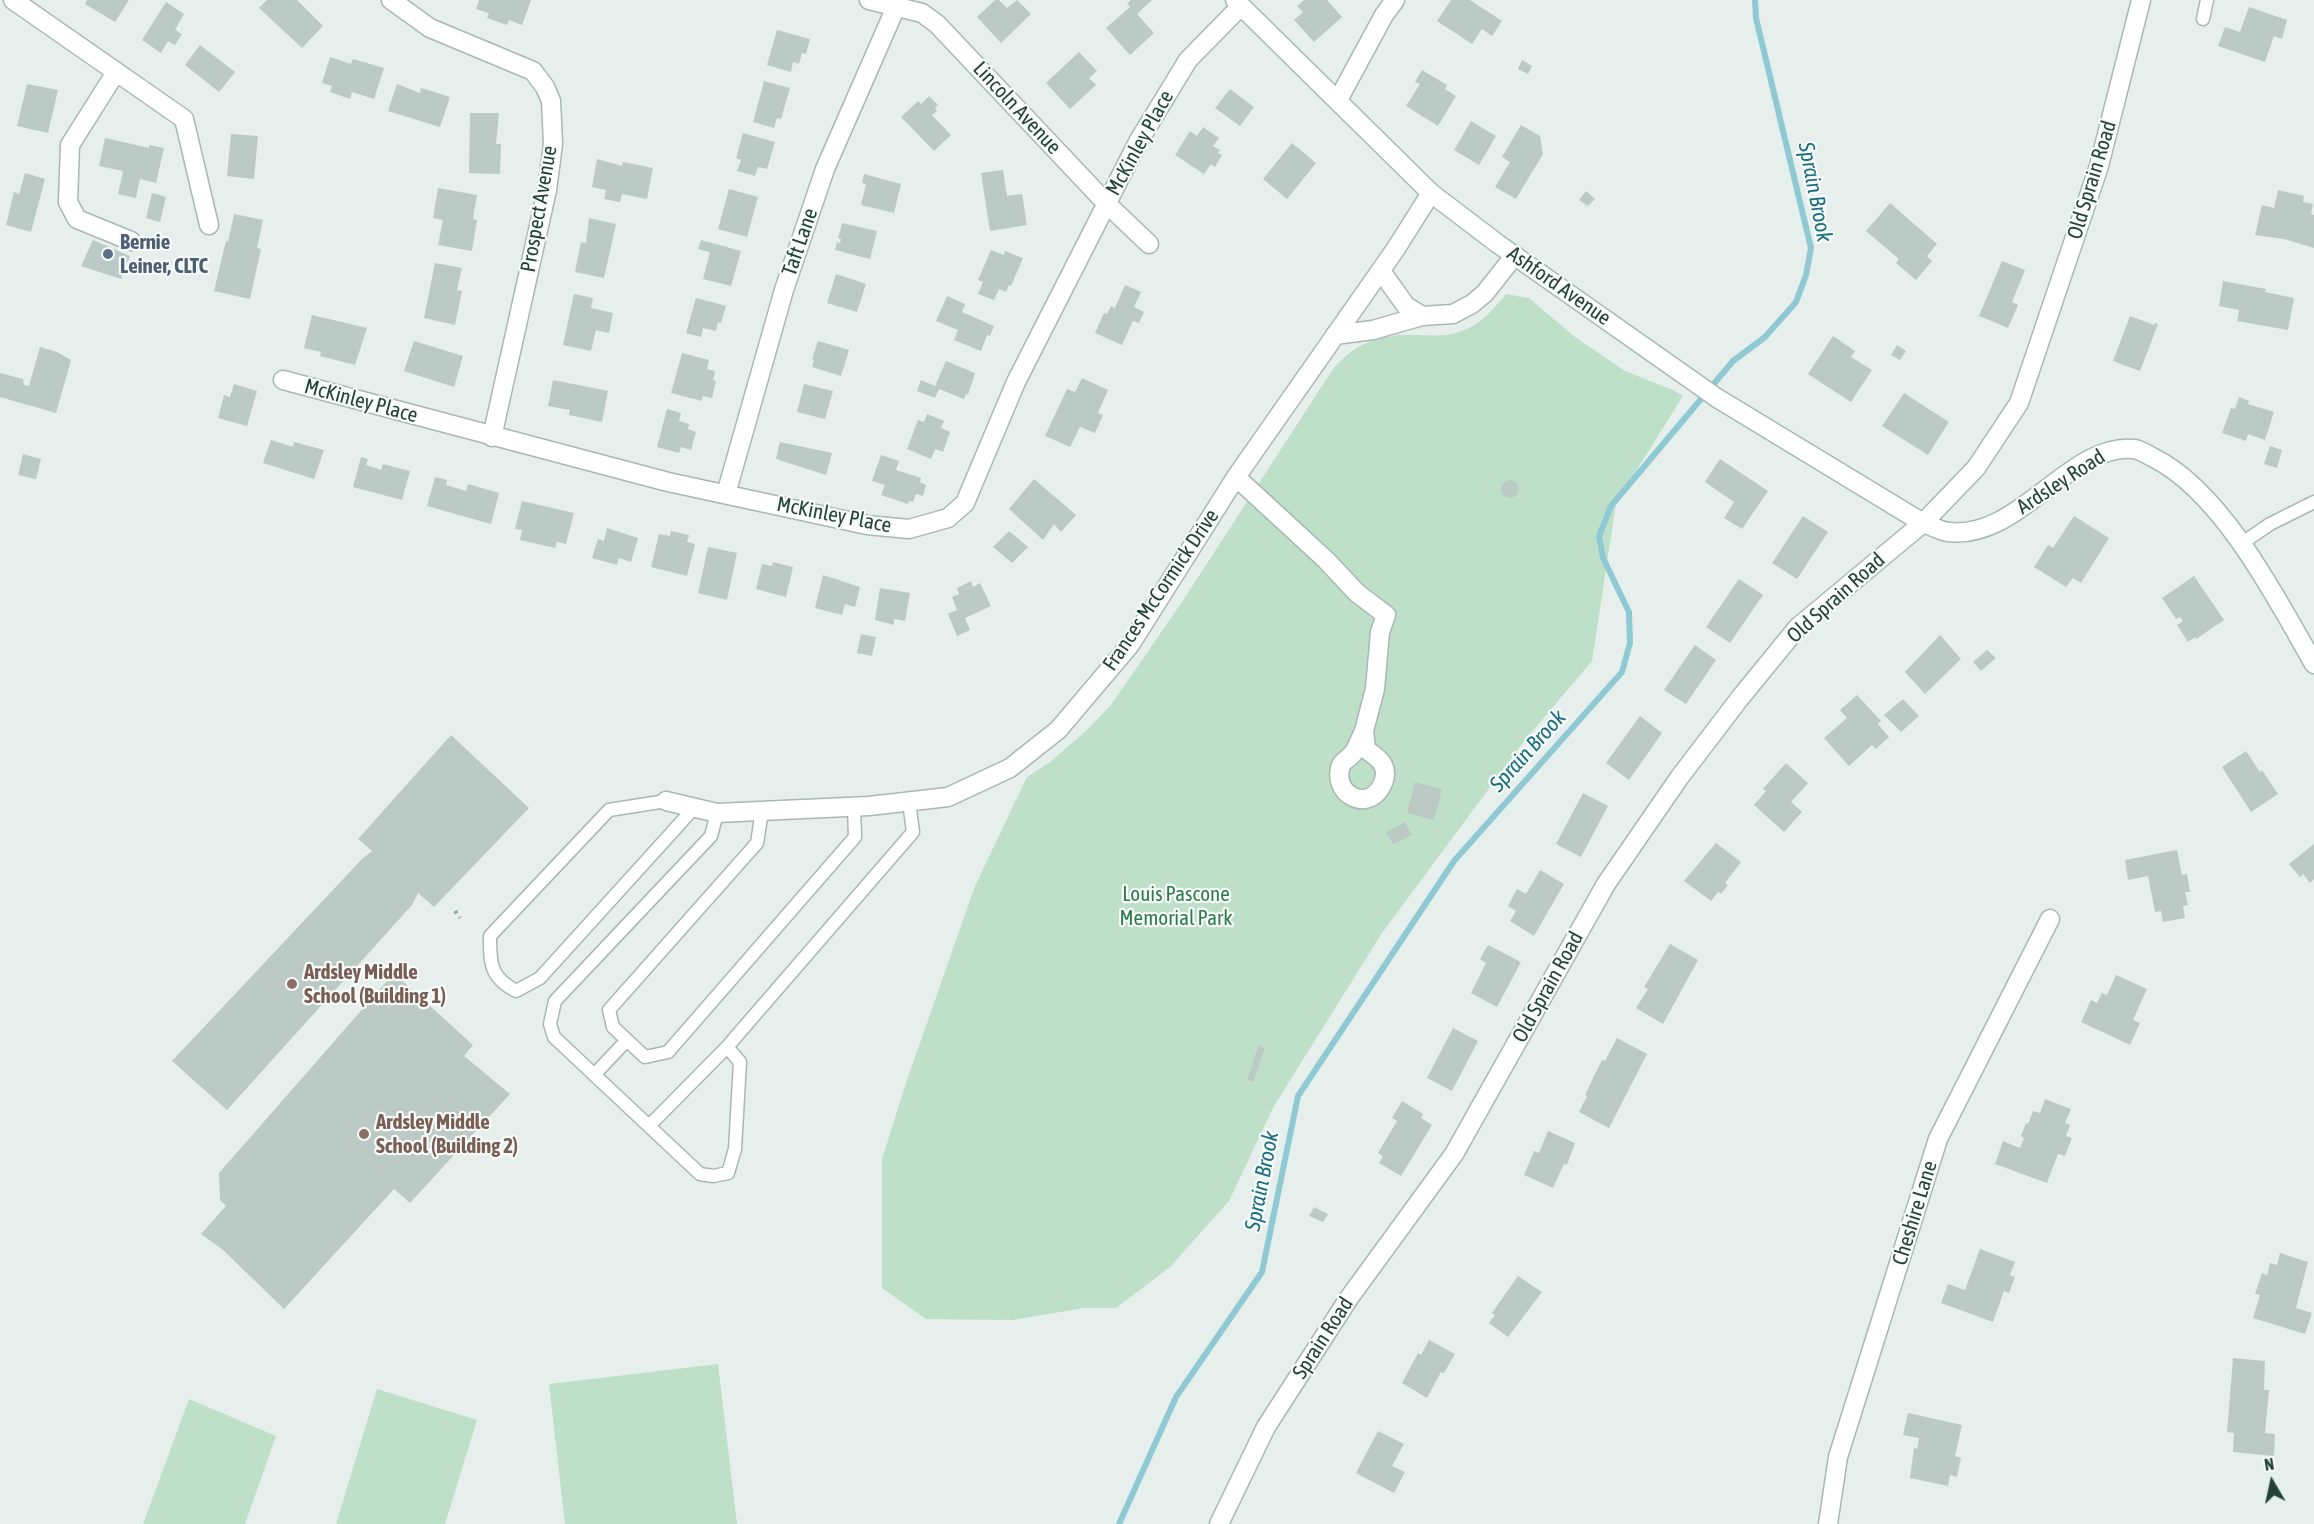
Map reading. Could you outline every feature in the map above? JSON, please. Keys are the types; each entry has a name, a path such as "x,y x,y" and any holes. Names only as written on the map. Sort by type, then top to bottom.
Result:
{"street":[{"path":"13,0 184,119 209,225"},
{"name":"Prospect Avenue","path":"391,0 430,28 533,71 545,87 551,101 553,144 547,190 492,436"},
{"name":"Lincoln Avenue","path":"869,0 898,3 922,13 937,24 1107,204 1149,244"},
{"path":"1338,100 1384,15 1395,0"},
{"name":"Old Sprain Road","path":"1447,1164 1606,884 1679,778 1798,627 1923,522 1976,468 2019,403 2099,166 2141,0"},
{"name":"Taft Lane","path":"726,494 784,290 825,169 898,3"},
{"name":"McKinley Place","path":"283,380 668,483 867,525 909,529 948,518 965,502 1016,382 1138,142 1188,60 1238,3"},
{"name":"Ashford Avenue","path":"1238,3 1431,194 1717,398 1923,522"},
{"path":"116,72 70,145 68,202 77,219 131,241"},
{"name":"Frances McCormick Drive","path":"666,801 717,813 854,807 948,797 1010,768 1058,730 1130,645 1236,477 1381,271 1431,194"},
{"path":"1335,335 1373,330 1422,316 1453,314 1472,304 1485,293 1515,255"},
{"path":"1381,271 1406,306 1422,316"},
{"name":"Ardsley Road","path":"1923,522 1948,532 1979,529 2015,512 2084,462 2112,449 2136,449 2161,462 2180,476 2217,512 2262,573 2314,664"},
{"path":"1236,477 1326,560 1358,593 1386,615 1380,632 1375,689 1364,730"},
{"name":"Cheshire Lane","path":"1828,1524 1838,1457 1938,1139 2050,920"},
{"name":"Sprain Road","path":"1219,1524 1272,1417 1349,1298 1447,1164"}],"lane":[{"path":"2203,19 2207,0"},
{"path":"2241,544 2270,524 2314,502"},
{"path":"666,801 609,810 490,936 490,962 502,983 516,991 540,978 694,808"},
{"path":"649,1126 727,1047 913,832 909,801"},
{"path":"762,811 757,843 609,1010 613,1027 645,1057 668,1052 855,837 854,807"},
{"path":"717,813 711,836 555,1001 550,1024 554,1037 700,1174 713,1176 728,1173 735,1149 740,1062 727,1047"},
{"path":"594,1075 627,1040"}],"path":[{"path":"454,911 460,918"}],"green space":[{"name":"Louis Pascone Memorial Park","path":"1506,294 1529,298 1575,337 1625,371 1683,396 1616,503 1592,661 1525,740 1382,933 1274,1106 1229,1201 1170,1267 1116,1308 1084,1308 1013,1320 926,1319 882,1288 882,1159 907,1080 975,886 1027,777 1050,762 1086,731 1111,705 1182,602 1331,372 1340,362 1359,347 1380,338 1454,334 1473,326 1485,317"},
{"path":"718,1364 737,1524 565,1524 549,1384"},
{"path":"377,1389 477,1420 445,1524 336,1524"},
{"path":"189,1399 276,1436 245,1524 143,1524"}],"building":[{"path":"87,0 129,0 115,22 85,4"},
{"path":"267,0 297,0 323,26 302,48 259,8"},
{"path":"479,0 531,0 522,25 509,20 507,25 487,18 489,13 476,9"},
{"path":"995,0 999,0 1007,8 1017,0 1031,14 1001,43 977,17"},
{"path":"1131,0 1152,0 1137,14 1154,33 1130,55 1106,28 1130,7 1127,3"},
{"path":"1304,0 1327,0 1342,17 1314,42 1294,20 1303,12 1297,6"},
{"path":"1451,0 1470,0 1502,21 1492,36 1482,29 1472,44 1437,21"},
{"path":"166,2 184,14 175,30 182,34 175,45 168,41 161,53 142,40"},
{"path":"2249,7 2287,20 2282,39 2274,36 2265,62 2218,46 2225,27 2240,32"},
{"path":"777,30 810,39 806,54 802,53 799,64 793,62 791,72 767,65"},
{"path":"200,45 235,72 219,92 185,65"},
{"path":"1079,52 1097,71 1089,78 1096,85 1070,109 1046,83"},
{"path":"330,57 351,64 353,59 384,68 374,99 352,92 350,99 330,92 332,86 322,83"},
{"path":"1522,60 1532,66 1528,74 1518,69"},
{"path":"1422,70 1447,85 1445,89 1456,96 1438,126 1406,106 1420,84 1415,82"},
{"path":"764,81 790,88 781,119 777,118 774,128 753,122"},
{"path":"27,84 58,90 48,133 17,126"},
{"path":"397,84 420,93 421,88 450,97 440,127 388,111"},
{"path":"1230,89 1254,107 1240,126 1215,108"},
{"path":"929,96 938,105 935,108 937,111 932,115 951,135 934,151 901,117 918,101 921,104"},
{"path":"470,113 499,113 496,144 501,144 500,174 469,173"},
{"path":"1471,121 1496,136 1479,165 1454,150"},
{"path":"1521,125 1540,136 1543,154 1516,199 1495,187 1510,162 1502,157"},
{"path":"1203,127 1219,138 1213,146 1220,150 1218,153 1222,155 1215,167 1211,164 1204,174 1175,155 1190,131 1197,136"},
{"path":"743,133 775,142 767,169 758,167 755,176 737,171 741,160 736,158"},
{"path":"231,134 258,136 254,179 227,176"},
{"path":"105,138 149,148 149,145 164,148 156,183 140,179 136,198 118,194 123,171 99,166"},
{"path":"1292,143 1316,163 1287,199 1263,179"},
{"path":"597,159 622,166 623,162 653,168 647,199 622,194 620,202 604,199 606,190 592,187"},
{"path":"1003,170 1007,196 1022,194 1027,225 990,231 981,173"},
{"path":"25,173 45,179 31,232 6,225 14,192 19,194"},
{"path":"864,174 901,184 894,213 861,205 866,184 862,183"},
{"path":"438,188 477,195 473,219 477,220 472,251 438,245 443,220 433,218"},
{"path":"729,189 758,197 747,237 718,229"},
{"path":"2278,190 2304,196 2303,202 2313,204 2311,214 2314,215 2314,248 2284,239 2255,235 2262,205 2274,208"},
{"path":"1586,191 1595,199 1588,206 1579,200"},
{"path":"152,193 166,197 160,222 146,218"},
{"path":"1890,203 1937,244 1927,256 1932,261 1916,280 1896,263 1899,259 1866,231"},
{"path":"234,214 263,220 257,248 261,249 250,299 214,291"},
{"path":"589,218 616,224 604,278 575,272 581,242 586,243"},
{"path":"842,223 877,231 870,259 835,250 837,242 840,243 841,239 838,238"},
{"path":"93,240 130,256 121,279 81,266"},
{"path":"701,240 741,251 731,286 703,279 710,252 698,249"},
{"path":"991,250 1004,255 1005,251 1023,258 1011,286 1009,285 1006,292 999,289 994,300 978,294 983,282 978,280"},
{"path":"2002,261 2025,270 2012,302 2018,305 2008,328 1979,316"},
{"path":"435,263 462,268 457,290 462,291 455,325 424,318"},
{"path":"836,274 866,284 857,312 827,303"},
{"path":"2223,281 2266,289 2265,292 2294,298 2288,330 2237,321 2239,310 2219,306"},
{"path":"1125,285 1141,292 1134,307 1144,312 1139,323 1133,321 1122,345 1095,333 1104,313 1107,314 1111,306 1115,308"},
{"path":"574,294 593,298 591,308 613,313 609,333 596,330 591,351 563,345"},
{"path":"947,296 965,304 962,312 994,326 990,336 987,335 981,351 954,340 958,330 936,321"},
{"path":"696,298 726,306 716,331 703,328 701,337 686,333"},
{"path":"312,315 367,328 355,365 320,356 321,352 304,348"},
{"path":"2130,316 2154,325 2158,324 2140,371 2113,361"},
{"path":"1833,336 1855,351 1851,357 1872,370 1851,402 1808,374"},
{"path":"414,341 463,356 454,387 404,371"},
{"path":"818,341 849,350 841,376 812,367"},
{"path":"1897,345 1906,351 1900,360 1891,355"},
{"path":"40,347 57,352 71,360 56,413 0,397 0,373 23,379 24,385 29,386"},
{"path":"682,353 709,360 707,369 715,371 713,380 716,381 712,398 703,396 702,401 671,393"},
{"path":"946,361 975,373 968,395 966,394 964,399 939,389 935,398 917,391 921,380 935,386"},
{"path":"1082,378 1108,390 1098,413 1103,415 1095,433 1080,427 1070,447 1045,436 1067,389 1075,392"},
{"path":"553,380 608,391 602,422 569,415 570,410 548,406"},
{"path":"234,384 257,391 247,426 218,418 224,395 230,397"},
{"path":"804,384 833,391 825,419 797,412"},
{"path":"1904,393 1949,422 1928,455 1882,426"},
{"path":"2239,397 2249,401 2248,404 2274,412 2265,440 2248,434 2246,441 2222,433 2231,408 2235,409"},
{"path":"667,409 681,413 679,421 689,424 688,429 696,432 691,450 681,447 679,453 657,447"},
{"path":"927,414 944,421 941,428 950,432 943,452 935,449 931,459 907,449 918,420 924,422"},
{"path":"271,440 293,447 294,442 324,450 314,479 263,463"},
{"path":"780,442 832,453 826,475 776,459"},
{"path":"2270,446 2282,450 2277,468 2264,464"},
{"path":"23,454 41,459 36,479 18,475"},
{"path":"881,455 899,461 896,470 921,478 920,482 926,485 923,496 916,494 913,502 909,501 908,504 881,495 885,485 872,481"},
{"path":"361,457 368,459 366,465 381,470 383,464 410,471 402,500 353,487"},
{"path":"1720,459 1768,491 1742,529 1724,518 1734,502 1705,482"},
{"path":"435,477 447,480 446,485 466,491 468,484 499,493 491,524 427,506"},
{"path":"1034,479 1076,515 1061,532 1054,524 1043,540 1009,509"},
{"path":"1510,480 1516,483 1519,489 1516,495 1510,498 1504,495 1501,489 1504,483"},
{"path":"522,501 574,513 566,544 557,542 555,548 520,540 522,530 515,529"},
{"path":"1803,516 1828,532 1797,579 1772,563"},
{"path":"2074,516 2109,538 2081,583 2073,578 2066,587 2034,567 2048,545 2053,548"},
{"path":"607,528 638,538 631,562 619,558 617,565 592,558 598,539 604,541"},
{"path":"671,531 689,535 687,542 695,544 687,576 651,567 659,534 670,536"},
{"path":"1009,531 1028,547 1012,563 993,547"},
{"path":"708,547 737,553 727,600 698,593"},
{"path":"773,562 793,567 786,597 756,589 762,564 772,566"},
{"path":"823,575 860,587 855,607 845,604 842,615 815,608"},
{"path":"2194,576 2224,620 2188,642 2177,625 2183,621 2180,617 2176,619 2162,598"},
{"path":"1739,579 1763,595 1730,643 1706,627"},
{"path":"971,581 973,587 980,583 991,606 965,618 970,630 957,636 948,614 957,610 952,597 959,594 957,588"},
{"path":"880,588 910,593 905,621 894,619 894,625 875,620"},
{"path":"861,634 876,637 872,656 857,653"},
{"path":"1940,635 1961,659 1925,694 1905,672"},
{"path":"1695,645 1716,660 1686,704 1664,690"},
{"path":"1987,650 1996,658 1981,671 1973,662"},
{"path":"1857,695 1881,721 1878,724 1889,737 1876,749 1872,745 1849,766 1824,738 1847,718 1840,710"},
{"path":"1903,699 1919,716 1901,732 1884,715"},
{"path":"1640,716 1662,733 1629,780 1606,763"},
{"name":"Ardsley Middle School (Building 1)","path":"451,735 529,808 434,907 418,893 412,905 227,1110 172,1061 372,851 358,839"},
{"path":"2246,751 2278,794 2251,812 2222,767"},
{"path":"1786,763 1808,783 1791,802 1802,812 1784,832 1754,805 1766,791 1763,789"},
{"path":"1415,782 1442,789 1434,820 1407,813"},
{"path":"1583,793 1608,806 1581,857 1556,844"},
{"path":"1405,822 1412,835 1393,844 1386,832"},
{"path":"1716,843 1741,862 1725,883 1728,885 1711,901 1684,881"},
{"path":"2314,844 2314,879 2310,883 2303,874 2300,877 2289,864"},
{"path":"2177,850 2182,875 2187,874 2190,892 2185,892 2188,905 2183,906 2185,918 2163,922 2161,911 2155,912 2148,876 2128,880 2125,860"},
{"path":"1540,870 1564,884 1534,936 1510,921 1516,911 1508,906 1517,889 1526,894"},
{"path":"1670,944 1698,960 1663,1024 1636,1008 1648,989 1644,987"},
{"path":"1488,945 1521,962 1497,1007 1471,993 1486,963 1480,959"},
{"name":"Ardsley Middle School (Building 2)","path":"394,973 473,1045 464,1056 510,1094 410,1203 394,1189 284,1309 223,1250 201,1234 226,1206 220,1200 219,1173"},
{"path":"2116,975 2147,989 2133,1020 2140,1023 2130,1045 2081,1022 2091,1000 2097,1003 2102,993 2107,995"},
{"path":"1453,1028 1478,1041 1452,1091 1427,1078"},
{"path":"1617,1038 1647,1054 1609,1128 1579,1112 1602,1060 1605,1061"},
{"path":"1259,1045 1265,1048 1253,1082 1247,1080"},
{"path":"2045,1099 2071,1109 2065,1123 2070,1125 2066,1136 2072,1138 2065,1156 2058,1154 2047,1183 1995,1164 2003,1141 2020,1148 2024,1138 2021,1136 2026,1123 2028,1124 2033,1111 2040,1113"},
{"path":"1402,1101 1423,1114 1421,1118 1432,1125 1401,1176 1379,1163 1383,1156 1378,1153 1397,1121 1392,1118"},
{"path":"1548,1131 1575,1143 1567,1165 1564,1164 1553,1188 1524,1175 1534,1151 1539,1153"},
{"path":"1314,1207 1328,1214 1323,1222 1309,1216"},
{"path":"1980,1249 2015,1262 2010,1275 2015,1277 2009,1293 2004,1291 1993,1322 1941,1303 1948,1284 1965,1290"},
{"path":"2280,1253 2308,1262 2296,1308 2312,1313 2305,1334 2253,1318 2260,1295 2255,1294 2262,1273 2267,1275 2270,1263 2277,1265"},
{"path":"1518,1276 1542,1292 1508,1337 1489,1323 1495,1315 1492,1313"},
{"path":"1429,1340 1455,1354 1444,1373 1441,1372 1427,1398 1402,1383 1418,1353 1421,1355"},
{"path":"2233,1358 2265,1361 2264,1390 2269,1390 2265,1433 2275,1434 2274,1456 2233,1452 2234,1433 2227,1432"},
{"path":"1908,1413 1962,1425 1955,1456 1961,1458 1957,1477 1950,1475 1948,1486 1910,1478 1914,1448 1917,1449 1919,1438 1903,1435"},
{"path":"1378,1431 1404,1444 1392,1466 1405,1472 1394,1493 1356,1473"}],"waterway":[{"name":"Sprain Brook","path":"1119,1524 1176,1397 1262,1272 1298,1096 1454,861 1622,672 1630,643 1629,612 1603,558 1599,536 1611,506 1733,361 1765,337 1796,302 1806,275 1811,248 1756,18 1755,0"}],"place":[{"name":"Bernie Leiner, CLTC","path":"108,254"},
{"name":"Ardsley Middle School (Building 1)","path":"292,984"},
{"name":"Ardsley Middle School (Building 2)","path":"364,1134"}]}
